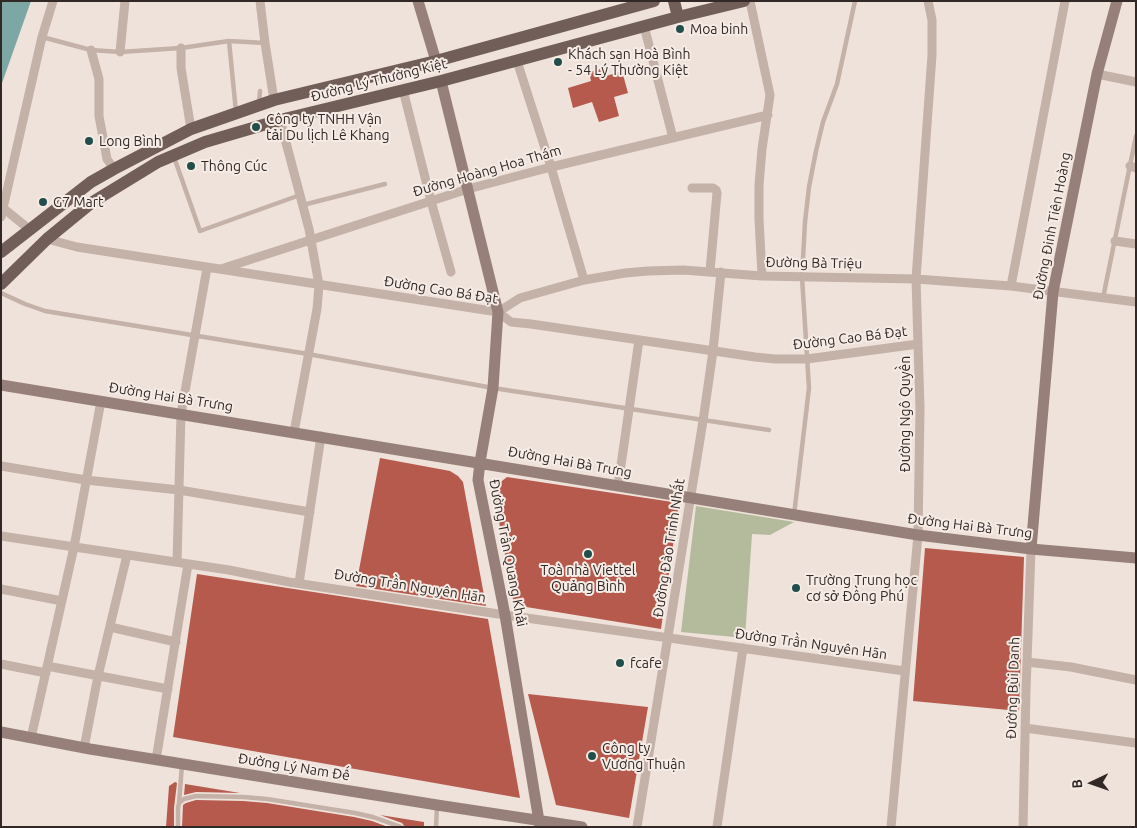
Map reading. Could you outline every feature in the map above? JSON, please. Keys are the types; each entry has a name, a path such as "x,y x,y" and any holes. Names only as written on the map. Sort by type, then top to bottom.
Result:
{"main road":[{"name":"Đường Lý Thường Kiệt","path":"1,252 91,182 191,129 274,100 436,61 638,3 654,1"},
{"path":"674,1 678,17"},
{"name":"Đường Lý Thường Kiệt","path":"1,284 47,239 91,204 158,162 205,142 280,120 441,81 744,1"},
{"path":"638,3 644,26"},
{"path":"436,61 441,81"}],"street":[{"path":"30,229 2,212 42,37 53,1"},
{"path":"120,52 125,1"},
{"path":"260,1 274,100"},
{"path":"418,1 436,61"},
{"path":"750,1 770,95 759,185 762,276"},
{"name":"Đường Ngô Quyền","path":"891,827 918,535 920,408 916,278 932,55 932,20 928,1"},
{"path":"1011,286 1065,1"},
{"name":"Đường Đinh Tiên Hoàng","path":"1031,549 1052,292 1098,74 1116,1"},
{"path":"644,26 673,138"},
{"path":"181,48 181,68 191,129"},
{"path":"91,50 99,79 99,116 107,159 114,169"},
{"path":"517,61 584,280"},
{"path":"1098,74 1136,82"},
{"name":"Đường Trần Quang Khải","path":"441,81 498,312 492,388 478,480 505,615 539,824"},
{"path":"403,90 451,272"},
{"name":"Đường Hoàng Hoa Thám","path":"218,270 468,190 550,167 768,115"},
{"path":"280,120 303,205 319,285 317,309 294,432"},
{"path":"692,188 713,188 717,193 710,271"},
{"name":"Đường Cao Bá Đạt","path":"47,239 77,247 218,270 498,312 511,322 775,359 807,359 918,344"},
{"path":"1114,241 1136,244"},
{"path":"177,562 181,414 207,268"},
{"name":"Đường Bà Triệu","path":"498,312 520,298 584,280 648,271 683,270 762,276 916,278 1011,286 1136,302"},
{"name":"Đường Đào Trinh Nhất","path":"637,827 703,421 713,351 721,272"},
{"path":"618,486 639,340"},
{"name":"Đường Hai Bà Trưng","path":"1,384 918,535 1031,549 1136,558"},
{"path":"31,738 74,547 101,401"},
{"path":"300,584 321,436"},
{"path":"1,466 86,480 179,490 310,512"},
{"name":"Đường Trần Nguyên Hãn","path":"1,536 177,562 300,584 505,615 905,671"},
{"name":"Đường Bùi Danh","path":"1023,827 1031,549"},
{"path":"84,748 98,676 127,555"},
{"path":"156,760 188,564"},
{"path":"1,589 62,601"},
{"path":"110,627 176,642"},
{"path":"717,827 743,648"},
{"path":"1027,662 1071,667 1136,680"},
{"path":"1,664 98,676 168,689"},
{"path":"1025,728 1136,743"},
{"name":"Đường Lý Nam Đế","path":"1,732 84,748 437,805 539,824 582,827"}],"lane":[{"path":"794,515 810,388 802,277 805,222 814,160 823,122 837,84 855,1"},
{"path":"42,37 91,50 120,52 181,48 229,41 265,43"},
{"path":"229,41 236,114"},
{"path":"258,106 260,91"},
{"path":"1103,298 1114,241 1133,167 1136,136"},
{"path":"174,156 200,231 300,195"},
{"path":"303,205 385,184"},
{"path":"1,293 45,311 308,354 492,388 769,430"},
{"path":"178,827 182,764"},
{"path":"179,803 184,799 196,796 267,799 373,817 401,827"},
{"path":"436,827 437,805"}],"green space":[{"path":"696,506 794,522 770,535 752,534 745,638 681,632"}],"water":[{"path":"1,1 31,1 1,86"}],"building":[{"path":"601,69 603,77 622,71 628,93 614,97 619,116 599,122 592,102 573,108 568,88 591,81 589,72"},
{"path":"380,458 450,471 463,482 486,606 356,586"},
{"name":"Toà nhà Viettel Quảng Bình","path":"507,477 679,503 661,629 514,605 493,488"},
{"path":"925,548 1024,557 1019,711 913,701"},
{"path":"197,574 488,619 520,798 173,737"},
{"name":"Công ty Vương Thuận","path":"528,694 648,707 629,818 556,805"},
{"path":"175,782 177,783 174,827 166,827 169,786"},
{"path":"185,784 240,793 196,792 184,795"},
{"path":"196,800 267,803 354,817 388,827 182,827 183,805"},
{"path":"380,815 424,822 424,827 405,827 402,823"}],"place":[{"name":"Moa binh","path":"680,29"},
{"name":"Khách sạn Hoà Bình - 54 Lý Thường Kiệt","path":"558,62"},
{"name":"Công ty TNHH Vận tải Du lịch Lê Khang","path":"256,127"},
{"name":"Long Bình","path":"89,141"},
{"name":"Thông Cúc","path":"191,166"},
{"name":"G7 Mart","path":"43,202"},
{"name":"Toà nhà Viettel Quảng Bình","path":"588,554"},
{"name":"Trường Trung học cơ sở Đồng Phú","path":"796,588"},
{"name":"fcafe","path":"620,663"},
{"name":"Công ty Vương Thuận","path":"592,756"}]}
